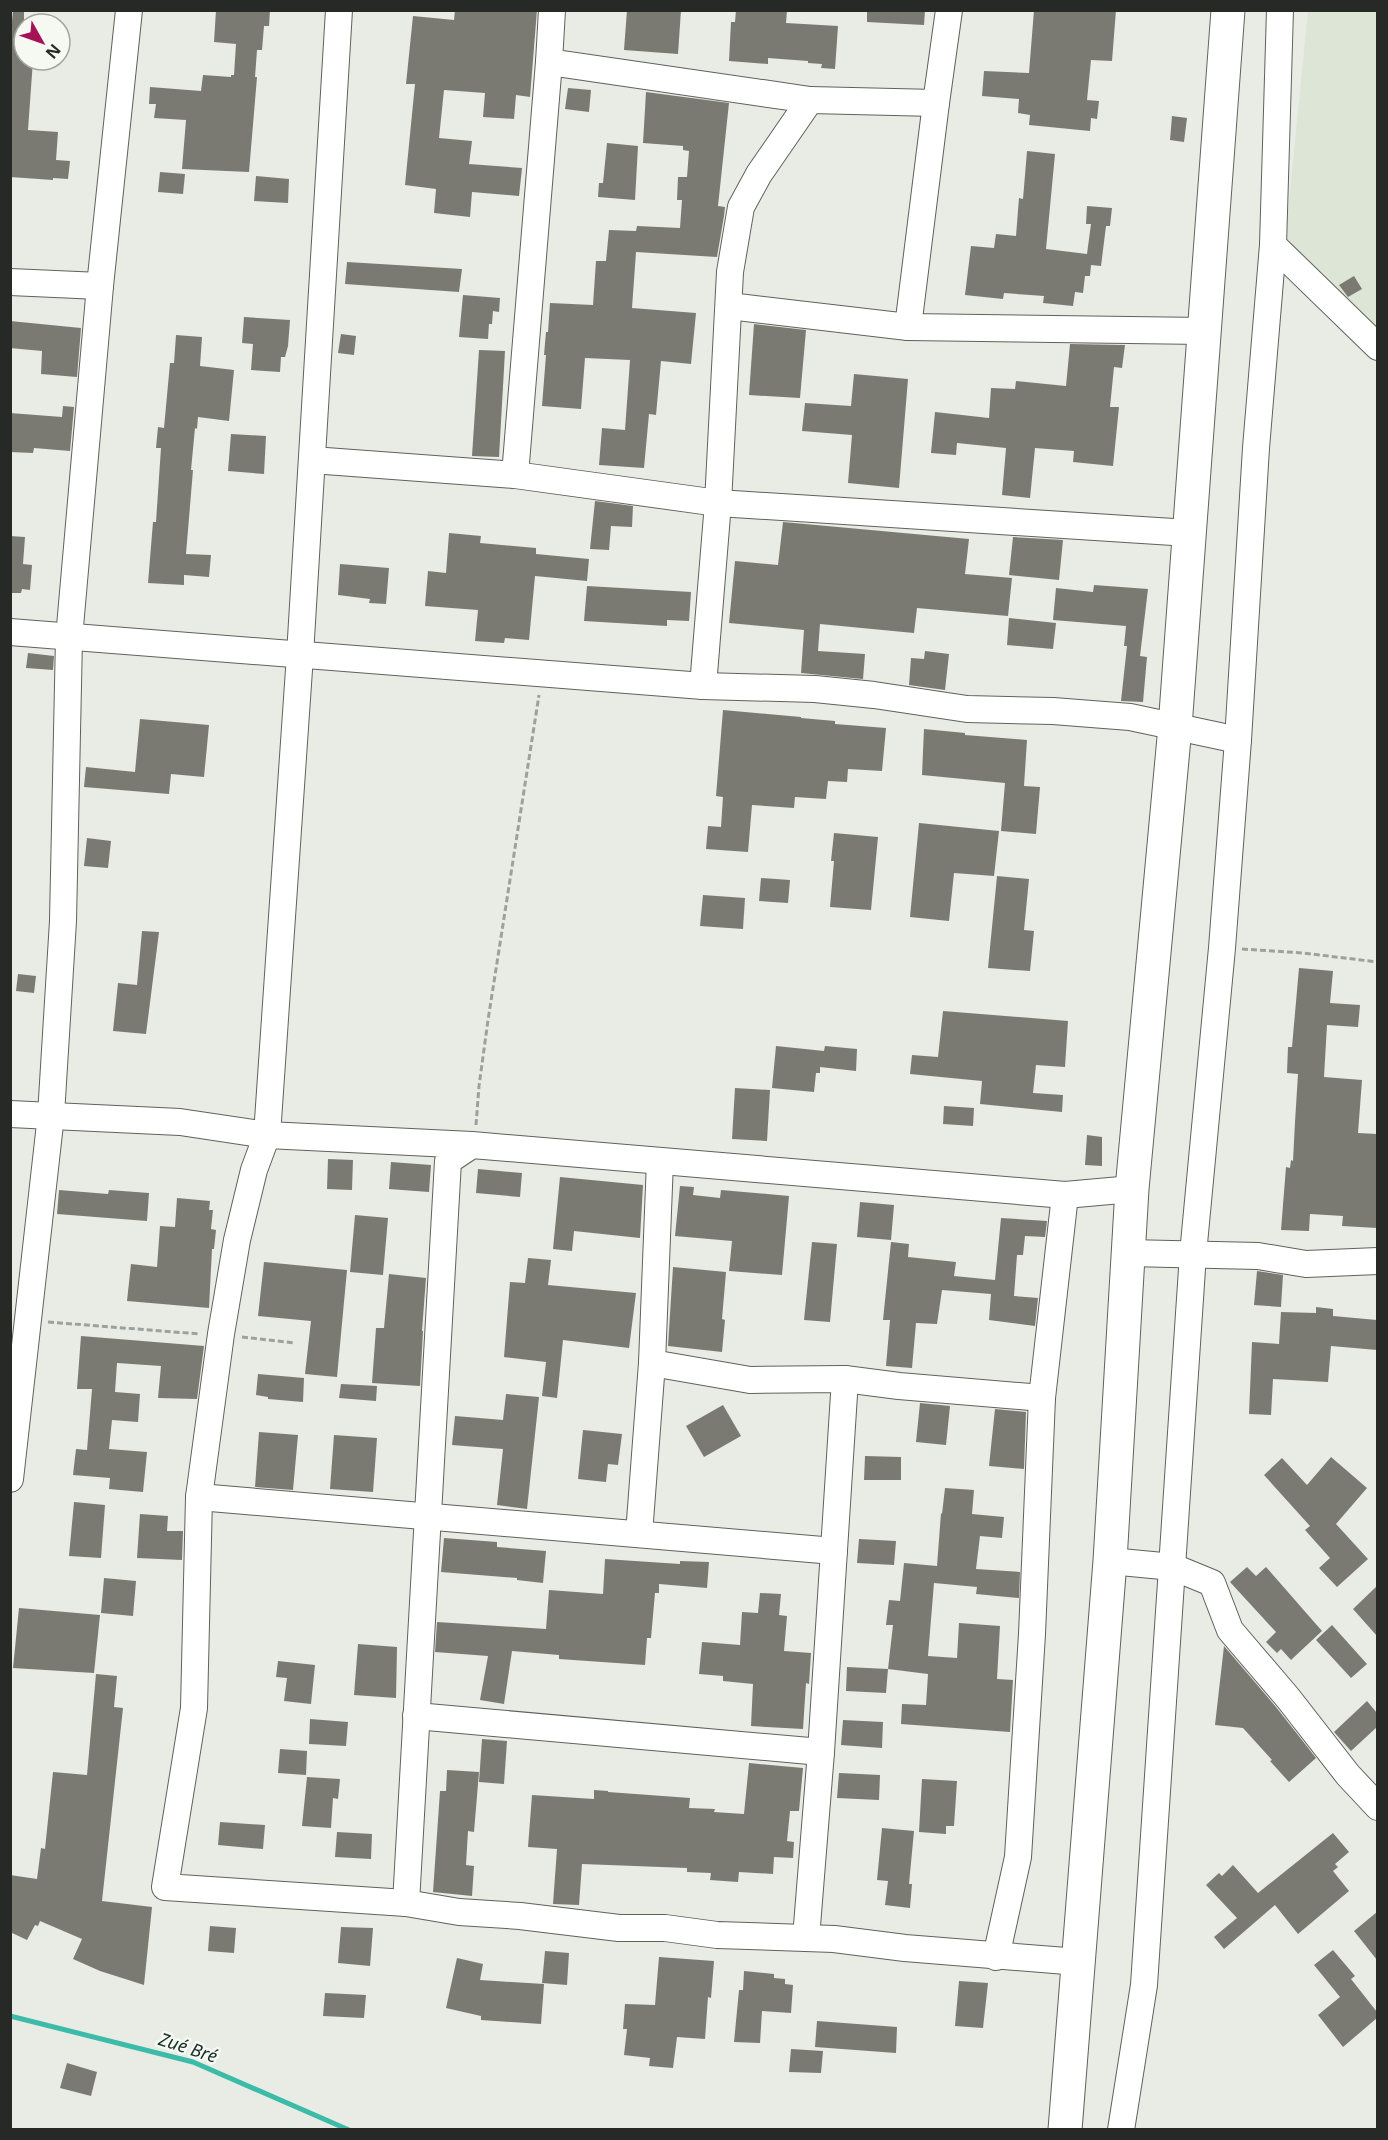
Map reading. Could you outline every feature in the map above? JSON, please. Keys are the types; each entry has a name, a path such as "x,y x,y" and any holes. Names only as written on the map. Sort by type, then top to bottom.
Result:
{"main road":[{"path":"1065,2130 1110,1561 1132,1189 1175,727 1228,10"}],"street":[{"path":"10,1479 51,1115 63,921 69,638 100,286 129,10"},
{"path":"339,10 300,655 267,1135 254,1170 237,1240 221,1334 199,1497 194,1708 165,1887 406,1903 459,1912 520,1916 619,1928 665,1928 717,1935 806,1938 1079,1962"},
{"path":"515,474 552,10"},
{"path":"908,327 949,10"},
{"path":"1121,2130 1144,1985 1193,1254 1222,948 1238,740 1256,448 1273,245 1280,10"},
{"path":"549,62 810,100 936,103"},
{"path":"703,686 718,503 730,272 741,207 759,174 810,100"},
{"path":"1273,245 1377,347"},
{"path":"10,282 100,286"},
{"path":"729,306 908,327 1204,331"},
{"path":"312,460 515,474 718,503 1189,534"},
{"path":"10,632 703,686 815,689 967,709 1053,711 1130,717 1238,740"},
{"path":"10,1114 180,1122 267,1135 472,1144 1065,1195 1132,1189"},
{"path":"406,1903 448,1161 472,1144"},
{"path":"639,1534 652,1363 660,1161"},
{"path":"996,1956 1018,1857 1032,1634 1042,1398 1065,1195"},
{"path":"1128,1253 1258,1256 1306,1264 1377,1261"},
{"path":"652,1363 750,1380 845,1379 1042,1398"},
{"path":"806,1938 821,1752 845,1379"},
{"path":"199,1497 834,1551"},
{"path":"1110,1561 1173,1567 1212,1583 1230,1630 1288,1698 1348,1775 1377,1807"},
{"path":"416,1716 821,1752"}],"path":[{"path":"472,1144 488,1020 542,673"},
{"path":"1222,948 1303,953 1377,962"},
{"path":"28,1320 182,1333 221,1334 295,1344"}],"shaded area":[{"path":"1308,11 1377,11 1377,329 1285,242"}],"building":[{"path":"216,10 270,10 269,26 264,26 262,50 257,50 249,172 182,169 186,120 154,118 156,104 149,104 150,87 201,91 203,75 231,77 234,75 236,44 214,42"},
{"path":"455,10 537,10 530,97 516,95 514,119 483,117 485,93 444,90 439,138 472,141 469,164 522,168 519,196 472,192 470,217 434,213 436,189 405,185 415,84 406,84 413,16 454,20"},
{"path":"627,10 681,10 678,54 624,50"},
{"path":"736,10 787,10 786,23 838,26 835,69 821,68 822,64 808,63 808,61 768,58 768,64 729,61 731,22 735,22"},
{"path":"867,10 925,10 924,25 867,22"},
{"path":"1034,10 1116,10 1112,61 1091,60 1087,100 1099,101 1097,119 1091,118 1090,131 1029,125 1030,115 1018,113 1019,99 982,96 984,71 1029,73"},
{"path":"12,21 12,72 32,72 28,130 58,132 56,160 70,161 68,179 10,177"},
{"path":"568,88 591,90 589,112 565,109"},
{"path":"646,92 729,103 718,206 725,207 717,257 636,252 632,308 696,313 691,364 661,361 656,415 649,414 644,468 599,465 602,428 625,430 630,360 585,358 581,409 542,406 546,355 544,355 550,303 593,305 596,261 606,261 609,230 636,231 637,226 680,228 682,200 677,200 678,177 687,177 689,151 683,150 683,146 643,143"},
{"path":"1172,116 1187,118 1184,142 1170,140"},
{"path":"607,143 638,146 635,200 598,197 599,183 603,183"},
{"path":"1027,151 1055,154 1046,249 1087,254 1091,224 1086,224 1087,206 1112,208 1110,226 1106,226 1101,266 1091,265 1090,276 1085,276 1083,293 1075,292 1073,306 1043,303 1044,296 1004,293 1003,299 965,295 971,246 994,248 996,234 1016,236 1019,198 1023,199"},
{"path":"160,172 185,174 183,194 158,192"},
{"path":"256,176 289,179 288,203 254,201"},
{"path":"347,262 462,269 459,292 345,284"},
{"path":"1354,276 1362,289 1348,297 1339,285"},
{"path":"463,295 500,298 499,312 493,311 492,324 489,324 488,339 459,337"},
{"path":"244,317 290,320 288,346 285,357 281,357 280,372 251,370 253,344 242,343"},
{"path":"10,321 81,328 77,377 41,374 42,351 10,348"},
{"path":"754,324 806,330 800,398 749,395"},
{"path":"341,334 356,336 354,355 338,353"},
{"path":"176,335 202,337 200,366 234,370 229,421 198,417 197,429 195,428 186,554 211,555 209,577 184,575 184,585 148,583 153,522 156,522 161,448 156,448 158,427 164,428 170,363 174,363"},
{"path":"1070,344 1125,345 1122,368 1114,367 1110,407 1119,407 1113,466 1073,462 1074,451 1035,448 1030,498 1002,495 1006,448 957,443 956,455 931,453 935,412 989,418 991,388 1015,389 1016,381 1066,386"},
{"path":"479,350 505,351 499,457 472,456"},
{"path":"854,374 908,379 899,488 848,483 852,435 802,431 805,403 851,406"},
{"path":"63,406 74,407 70,451 34,448 33,453 10,452 10,413 62,417"},
{"path":"231,434 266,436 264,474 228,471"},
{"path":"595,501 633,506 632,527 611,526 609,550 590,549"},
{"path":"783,522 969,539 965,574 1012,578 1008,616 917,608 914,633 820,624 818,651 865,654 863,679 801,673 804,630 729,623 735,561 778,565"},
{"path":"449,533 481,536 480,543 536,548 536,554 589,559 587,581 535,576 529,640 505,638 504,643 475,641 478,610 425,606 428,571 446,573"},
{"path":"10,536 25,537 23,564 32,565 30,590 22,589 21,593 10,593"},
{"path":"1013,537 1063,540 1059,580 1009,575"},
{"path":"340,564 389,568 386,604 369,603 370,599 338,595"},
{"path":"1094,585 1148,589 1140,656 1147,657 1143,702 1121,701 1127,646 1124,646 1126,626 1053,620 1056,588 1093,592"},
{"path":"587,586 691,592 689,621 667,620 667,626 584,621"},
{"path":"1009,618 1056,623 1053,649 1007,645"},
{"path":"925,651 949,654 945,690 909,685 911,658 924,659"},
{"path":"28,653 54,656 53,670 26,668"},
{"path":"723,710 886,728 882,771 848,769 847,782 828,781 826,799 795,797 794,808 752,805 748,852 706,849 708,826 721,827 723,797 716,796"},
{"path":"140,719 209,725 204,777 171,774 169,794 84,787 86,767 135,772"},
{"path":"924,729 1027,740 1024,786 1040,787 1036,834 1001,831 1005,783 922,775"},
{"path":"919,823 999,831 994,876 954,873 949,921 910,917"},
{"path":"834,833 878,837 871,910 830,907"},
{"path":"87,838 111,841 108,868 84,866"},
{"path":"997,876 1029,879 1024,930 1034,931 1030,971 988,968"},
{"path":"761,878 790,880 788,903 759,901"},
{"path":"703,895 745,898 743,929 700,926"},
{"path":"142,931 159,932 146,1034 113,1031 118,983 137,985"},
{"path":"1299,968 1333,971 1330,1003 1360,1005 1358,1027 1327,1025 1324,1077 1362,1080 1358,1133 1377,1134 1377,1228 1342,1226 1343,1216 1310,1214 1309,1231 1281,1230 1286,1167 1290,1168 1291,1160 1293,1161 1298,1074 1287,1073 1288,1047 1292,1047"},
{"path":"18,974 36,976 34,993 16,991"},
{"path":"943,1011 1068,1021 1065,1067 1036,1065 1033,1093 1063,1095 1062,1112 980,1104 982,1081 910,1074 912,1055 938,1057"},
{"path":"776,1046 824,1051 825,1046 857,1049 856,1071 820,1067 820,1073 816,1073 814,1092 772,1088"},
{"path":"735,1088 770,1090 767,1141 732,1139"},
{"path":"944,1106 974,1108 973,1126 943,1124"},
{"path":"1087,1135 1102,1137 1102,1166 1085,1165"},
{"path":"328,1159 353,1160 352,1190 327,1189"},
{"path":"391,1162 431,1165 429,1192 389,1189"},
{"path":"478,1169 522,1173 520,1197 476,1193"},
{"path":"560,1177 643,1185 640,1238 574,1231 572,1251 553,1249"},
{"path":"680,1186 694,1187 693,1195 720,1198 721,1190 789,1196 782,1275 729,1271 732,1241 675,1236"},
{"path":"59,1190 108,1194 109,1190 149,1193 147,1221 57,1214"},
{"path":"177,1198 210,1201 209,1210 213,1210 211,1229 216,1230 214,1249 212,1249 209,1308 127,1301 131,1264 157,1267 160,1226 175,1227"},
{"path":"860,1202 894,1205 891,1240 857,1237"},
{"path":"355,1215 388,1218 383,1275 350,1272"},
{"path":"1001,1218 1047,1221 1045,1237 1025,1236 1023,1255 1017,1255 1014,1296 1038,1298 1035,1326 989,1320 991,1294 942,1290 937,1324 916,1323 912,1368 886,1366 890,1320 883,1320 891,1242 909,1244 908,1257 956,1262 954,1276 995,1280"},
{"path":"812,1242 837,1244 830,1322 804,1320"},
{"path":"528,1258 551,1260 548,1285 636,1293 629,1348 563,1340 557,1398 542,1396 546,1362 504,1357 510,1282 525,1283"},
{"path":"264,1262 347,1270 337,1377 305,1374 311,1321 258,1316"},
{"path":"673,1267 726,1272 722,1352 668,1346"},
{"path":"1257,1271 1283,1275 1281,1307 1254,1305"},
{"path":"389,1274 426,1278 420,1386 372,1383 376,1328 384,1328"},
{"path":"1316,1307 1333,1309 1333,1316 1377,1320 1377,1350 1331,1346 1328,1382 1273,1379 1271,1415 1249,1414 1252,1342 1279,1344 1281,1312 1316,1313"},
{"path":"81,1336 204,1346 197,1399 158,1398 161,1366 117,1363 115,1392 140,1394 138,1422 112,1420 109,1449 147,1452 143,1492 109,1489 110,1478 73,1475 76,1449 87,1450 92,1389 77,1389"},
{"path":"258,1374 304,1378 303,1402 268,1399 268,1397 256,1395"},
{"path":"341,1384 377,1386 376,1401 339,1398"},
{"path":"506,1394 539,1397 527,1509 497,1505 503,1449 452,1445 455,1416 503,1420"},
{"path":"920,1403 950,1406 946,1445 916,1442"},
{"path":"723,1405 741,1436 704,1457 686,1426"},
{"path":"995,1409 1026,1412 1024,1469 989,1466"},
{"path":"583,1430 622,1434 618,1465 608,1464 606,1482 578,1479"},
{"path":"259,1432 298,1435 293,1490 255,1487"},
{"path":"334,1435 377,1438 373,1492 330,1489"},
{"path":"865,1456 901,1457 901,1480 864,1480"},
{"path":"1331,1457 1367,1488 1336,1524 1368,1559 1337,1587 1319,1568 1330,1558 1305,1530 1310,1526 1264,1475 1282,1458 1307,1485"},
{"path":"945,1488 974,1490 972,1514 1004,1517 1002,1538 980,1536 976,1569 1020,1572 1019,1598 976,1594 977,1587 934,1583 928,1656 957,1658 959,1623 1000,1626 997,1679 1013,1680 1010,1732 901,1724 902,1704 926,1705 928,1674 888,1669 893,1625 886,1625 889,1600 900,1601 904,1563 937,1566"},
{"path":"74,1502 105,1505 101,1558 69,1556"},
{"path":"140,1514 168,1516 167,1531 183,1531 182,1560 137,1558"},
{"path":"444,1538 497,1542 497,1547 546,1551 543,1583 517,1580 517,1578 441,1572"},
{"path":"859,1539 896,1541 894,1565 857,1563"},
{"path":"605,1559 680,1564 680,1561 709,1562 707,1588 659,1584 659,1593 655,1593 651,1638 647,1638 645,1665 559,1659 559,1655 512,1651 504,1704 480,1700 488,1656 435,1652 437,1622 546,1629 549,1590 603,1594"},
{"path":"1247,1567 1256,1576 1266,1567 1322,1631 1291,1660 1281,1649 1277,1653 1266,1642 1276,1632 1230,1582"},
{"path":"104,1578 136,1581 133,1616 101,1613"},
{"path":"1377,1586 1377,1636 1353,1609"},
{"path":"760,1593 781,1594 779,1615 787,1616 784,1651 811,1653 809,1684 806,1683 803,1729 751,1726 753,1684 723,1681 723,1676 699,1674 702,1642 740,1645 742,1612 758,1613"},
{"path":"19,1608 100,1615 94,1673 13,1668"},
{"path":"1332,1625 1367,1664 1351,1678 1316,1640"},
{"path":"358,1644 397,1647 396,1698 354,1695"},
{"path":"1224,1646 1316,1758 1289,1782 1243,1728 1215,1725"},
{"path":"278,1661 315,1665 311,1704 284,1701 287,1678 276,1677"},
{"path":"847,1667 888,1669 886,1693 846,1691"},
{"path":"96,1674 117,1676 114,1707 123,1708 102,1901 152,1907 144,1985 100,1971 73,1959 82,1939 40,1921 38,1926 35,1925 27,1940 10,1932 10,1875 37,1879 41,1848 45,1849 53,1772 87,1775"},
{"path":"1367,1701 1377,1713 1377,1727 1351,1751 1334,1732"},
{"path":"310,1719 348,1722 346,1746 309,1744"},
{"path":"843,1720 883,1722 882,1748 841,1745"},
{"path":"482,1739 507,1741 504,1784 479,1782"},
{"path":"280,1749 307,1751 306,1775 278,1773"},
{"path":"749,1763 803,1768 799,1811 790,1811 787,1841 794,1842 793,1858 774,1857 773,1874 739,1872 738,1882 710,1880 711,1873 687,1872 687,1868 582,1864 579,1905 553,1904 557,1849 528,1847 532,1795 594,1799 594,1790 690,1798 689,1808 715,1809 714,1812 744,1814"},
{"path":"447,1770 479,1772 474,1832 468,1831 466,1865 474,1866 472,1896 433,1892 440,1791 446,1791"},
{"path":"839,1773 880,1775 879,1800 837,1798"},
{"path":"307,1777 340,1779 338,1799 333,1798 331,1828 302,1826"},
{"path":"922,1779 957,1781 954,1826 946,1826 946,1834 919,1832"},
{"path":"220,1822 265,1825 263,1849 218,1845"},
{"path":"882,1828 914,1831 909,1884 912,1884 910,1908 885,1905 888,1881 877,1880"},
{"path":"337,1832 372,1834 371,1859 335,1857"},
{"path":"1333,1833 1349,1852 1335,1864 1338,1867 1333,1871 1349,1891 1298,1934 1275,1905 1224,1949 1214,1937 1237,1918 1206,1885 1219,1873 1222,1876 1233,1865 1258,1893"},
{"path":"1377,1912 1377,1960 1354,1931"},
{"path":"210,1926 236,1928 234,1953 208,1951"},
{"path":"341,1927 373,1928 370,1966 338,1963"},
{"path":"1333,1950 1355,1976 1351,1979 1377,2012 1377,2018 1343,2047 1318,2015 1340,1997 1314,1965"},
{"path":"545,1951 569,1953 567,1985 542,1983"},
{"path":"659,1957 714,1961 711,1998 708,1997 705,2039 677,2037 673,2068 649,2066 650,2058 624,2055 627,2029 623,2029 625,2004 655,2005"},
{"path":"457,1958 483,1964 480,1980 544,1984 541,2024 481,2020 481,2016 446,2008"},
{"path":"744,1971 774,1974 774,1978 785,1979 785,1984 793,1985 791,2013 762,2011 760,2043 734,2042 739,1990 743,1990"},
{"path":"959,1981 988,1983 983,2028 955,2026"},
{"path":"325,1993 366,1995 364,2018 323,2016"},
{"path":"817,2021 897,2027 896,2053 815,2047"},
{"path":"791,2049 823,2051 821,2073 789,2072"},
{"path":"67,2063 97,2072 91,2096 60,2088"}],"waterway":[{"name":"Zué Bré","path":"10,2016 193,2062 349,2130"}]}
